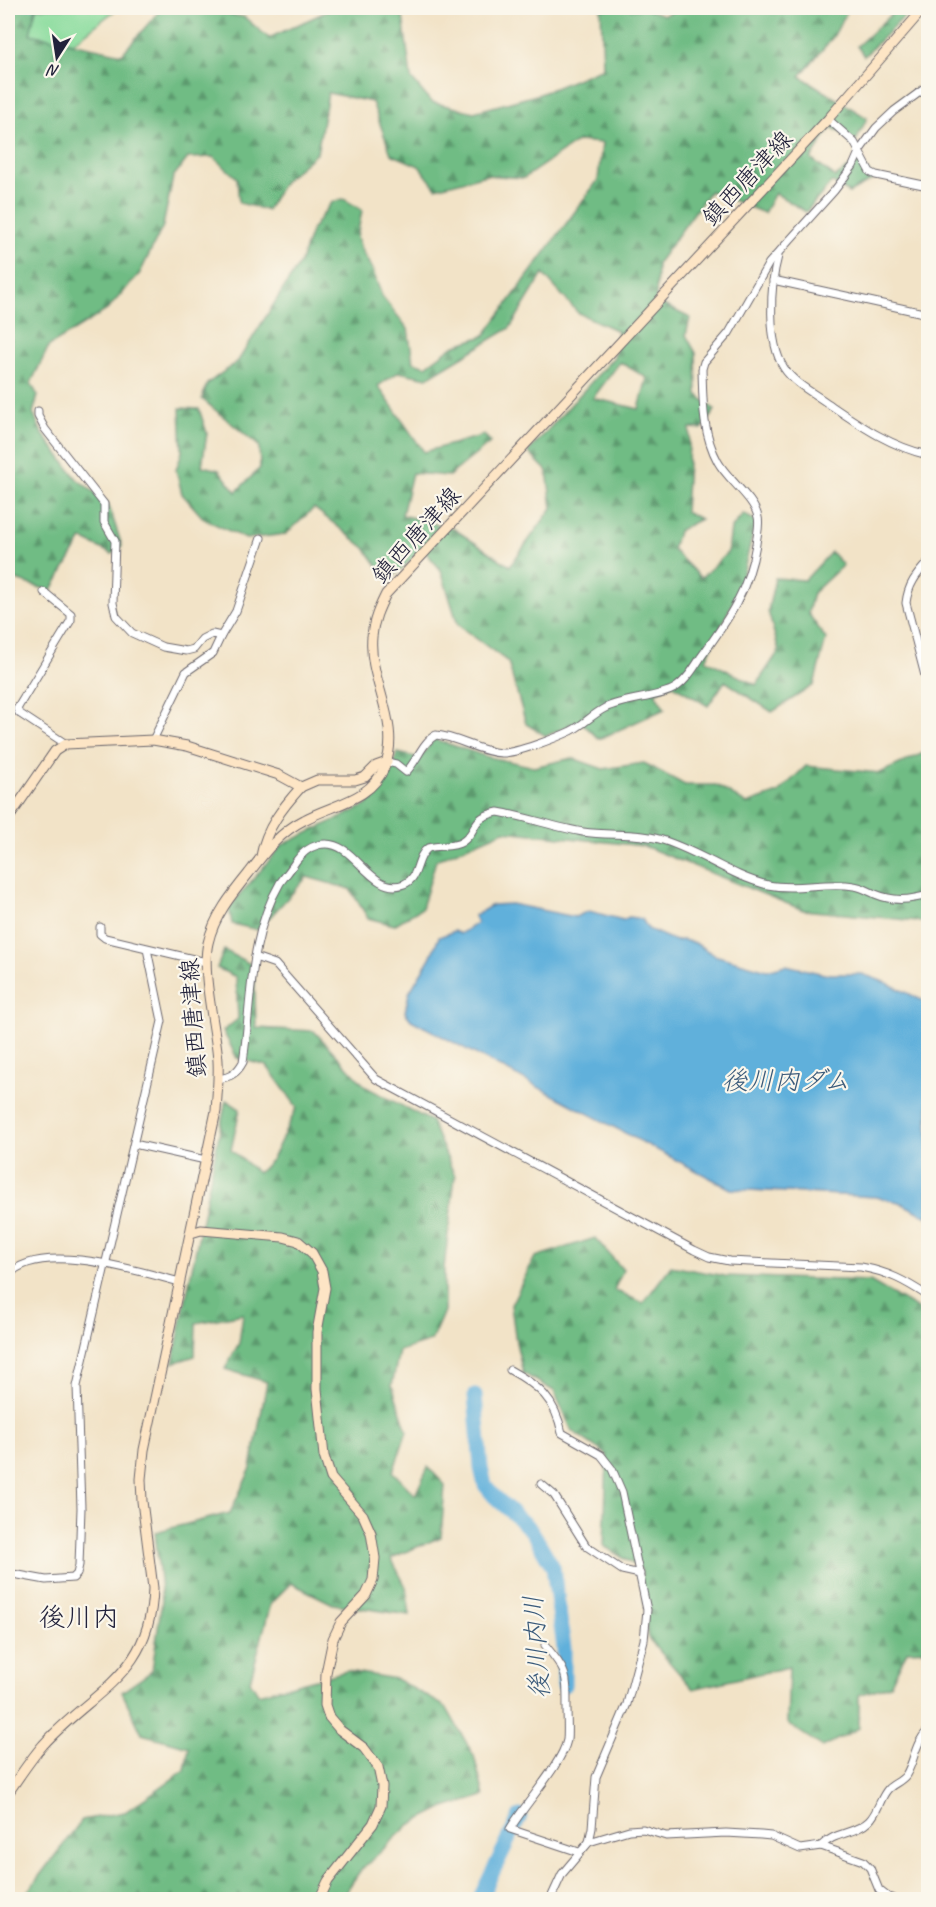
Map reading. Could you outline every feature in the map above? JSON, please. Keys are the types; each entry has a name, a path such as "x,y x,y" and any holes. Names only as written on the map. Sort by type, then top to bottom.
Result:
{"main road":[{"name":"鎮西唐津線","path":"8,1794 44,1744 121,1674 138,1652 146,1634 153,1588 141,1479 144,1450 216,1111 218,1062 206,963 207,945 219,915 229,897 278,838 291,826 356,798 369,789 382,773 390,749 389,730 372,656 371,638 374,622 386,594 828,119 924,8"},
{"path":"8,819 55,752 66,744 153,740 188,746 279,775 301,787"},
{"path":"261,858 263,845 281,809 301,787 317,780 355,780 364,777 376,766 387,762"},
{"path":"191,1233 201,1230 283,1237 298,1241 312,1253 322,1271 325,1288 317,1332 317,1378 324,1456 332,1478 363,1515 371,1533 375,1558 373,1580 366,1595 341,1622 333,1639 326,1673 325,1705 329,1717 340,1730 364,1748 371,1757 378,1767 382,1786 381,1806 373,1824 328,1881 319,1899"}],"street":[{"path":"387,762 396,764 406,771 414,764 432,736 436,735 444,735 483,750 503,753 519,750 572,731 604,709 627,699 675,688 687,676 730,618 746,587 754,559 758,525 754,507 718,462 705,430 702,369 704,362 729,333 770,263 834,191 853,166 860,150 876,128 894,111 928,86"},
{"path":"828,119 854,142 870,171 876,175 928,186"},
{"path":"778,253 773,280 772,318 778,353 784,368 792,377 870,432 893,444 928,454"},
{"path":"773,280 928,314"},
{"path":"38,411 38,416 45,429 104,504 104,522 115,541 114,603 116,616 132,633 163,647 186,651 194,649 202,639 212,634 221,636"},
{"path":"153,740 186,672 213,654 236,611 261,538"},
{"path":"928,562 915,576 907,590 906,603 928,687"},
{"path":"44,592 71,614 71,620 17,709 19,713 66,744"},
{"path":"218,1079 228,1077 238,1071 243,1062 255,957 268,910 280,883 299,858 308,849 318,844 337,846 383,884 397,886 411,880 420,857 428,848 459,844 485,815 498,812 585,832 658,839 683,847 742,876 768,885 793,888 844,885 858,887 896,900 928,895"},
{"path":"100,927 100,934 105,938 206,963"},
{"path":"8,1580 13,1574 46,1580 73,1578 77,1574 81,1508 77,1386 162,1021 147,949"},
{"path":"255,957 275,964 376,1078 709,1257 729,1261 861,1267 904,1280 928,1296"},
{"path":"134,1144 201,1159"},
{"path":"8,1276 21,1266 42,1261 78,1259 180,1282"},
{"path":"510,1370 534,1383 548,1398 559,1419 562,1433 601,1455 612,1469 622,1492 647,1610 644,1640 627,1704 596,1777 589,1842"},
{"path":"541,1484 555,1495 586,1545 622,1570 640,1574"},
{"path":"545,1645 563,1667 567,1682 567,1740 560,1759 519,1812 510,1829 579,1852"},
{"path":"821,1846 828,1839 848,1833 868,1822 887,1790 905,1777 916,1747 928,1730"},
{"path":"550,1899 562,1874 589,1842 629,1830 643,1829 666,1836 726,1833 761,1835 771,1836 800,1849 821,1846 863,1861 870,1868 879,1890 888,1897 898,1899"}],"green space":[{"path":"8,8 36,8 30,34 122,54 162,8 193,8 244,17 269,38 334,8 402,9 411,78 431,102 474,112 540,94 603,68 601,8 643,8 664,15 682,8 849,8 833,37 800,76 867,118 856,141 831,127 811,159 835,177 859,161 874,179 849,193 832,182 806,212 775,193 764,213 710,191 657,264 656,301 690,318 686,335 696,353 697,394 715,410 702,429 690,428 685,512 701,519 679,530 672,549 701,578 728,552 731,529 743,514 756,521 740,586 706,660 756,685 779,651 768,611 775,578 805,580 831,552 843,565 813,593 808,613 826,639 814,685 772,712 725,681 708,706 672,684 655,693 665,709 599,739 580,721 546,736 526,724 508,662 458,625 441,570 423,549 388,581 365,548 314,508 286,534 246,539 204,519 182,494 176,470 182,452 180,408 199,409 207,433 202,466 219,470 236,492 260,468 259,446 202,399 207,384 238,361 301,261 312,229 332,202 344,199 362,210 357,237 361,249 373,271 382,296 408,329 413,362 426,366 453,346 484,336 598,180 602,143 578,141 524,178 486,175 436,188 419,166 391,154 372,102 328,93 317,153 285,180 267,210 239,203 237,178 213,157 188,158 173,177 163,226 140,273 107,310 49,346 31,383 38,396 33,413 42,433 77,479 108,503 122,546 112,554 82,539 51,591 13,579 8,590","holes":["543,274 578,313 618,331 614,357 528,452 547,471 552,508 510,566 454,529 402,515 412,473 449,476 491,442 484,435 424,452 378,386 399,372 427,378 510,328","620,362 647,378 639,409 593,398"]},
{"path":"36,8 118,8 73,43 29,34"},
{"path":"898,8 913,8 864,56 857,46"},
{"path":"434,739 485,756 534,767 572,758 603,769 644,763 685,785 716,785 747,804 778,793 806,766 880,773 928,751 928,922 803,910 644,846 504,831 436,860 422,908 394,925 368,918 350,889 307,877 258,930 232,924 229,908 282,845 367,805 390,775 397,753 420,758"},
{"path":"224,950 254,966 256,1028 314,1031 366,1087 431,1121 455,1176 444,1268 444,1311 431,1341 399,1351 392,1385 407,1431 393,1472 415,1495 428,1467 445,1485 441,1537 391,1558 406,1587 410,1615 333,1604 291,1583 271,1603 250,1681 258,1694 347,1671 396,1679 446,1707 474,1756 484,1796 441,1809 409,1825 360,1871 341,1899 21,1900 82,1820 125,1812 185,1770 189,1747 142,1734 122,1692 152,1671 162,1600 155,1532 230,1513 251,1468 267,1382 225,1369 239,1343 243,1314 196,1323 195,1356 173,1363 226,1100 240,1109 231,1150 258,1173 272,1159 297,1107 267,1066 237,1058 223,1031 238,1019 236,977 217,968"},
{"path":"595,1238 623,1270 614,1290 643,1303 671,1266 725,1276 870,1281 928,1315 928,1650 907,1651 890,1685 859,1695 859,1728 823,1747 787,1723 789,1667 693,1689 648,1638 641,1569 604,1546 607,1455 572,1431 554,1391 523,1373 511,1305 535,1257"}],"water":[{"name":"後川内ダム","path":"511,904 575,917 589,911 623,920 629,917 642,919 648,929 675,941 695,943 714,955 767,970 786,965 824,974 862,974 887,983 928,1003 928,1217 899,1202 875,1197 731,1189 411,1020 405,1012 409,993 430,958 439,937 454,931 460,934 477,923 474,916 492,905"}],"waterway":[{"path":"8,9 33,8"},
{"name":"後川内川","path":"475,1395 481,1468 485,1485 532,1531 553,1567 564,1648 564,1685"},
{"name":"後川内川","path":"479,1900 520,1816"}],"district":[{"name":"後川内","path":"79,1617"}]}
